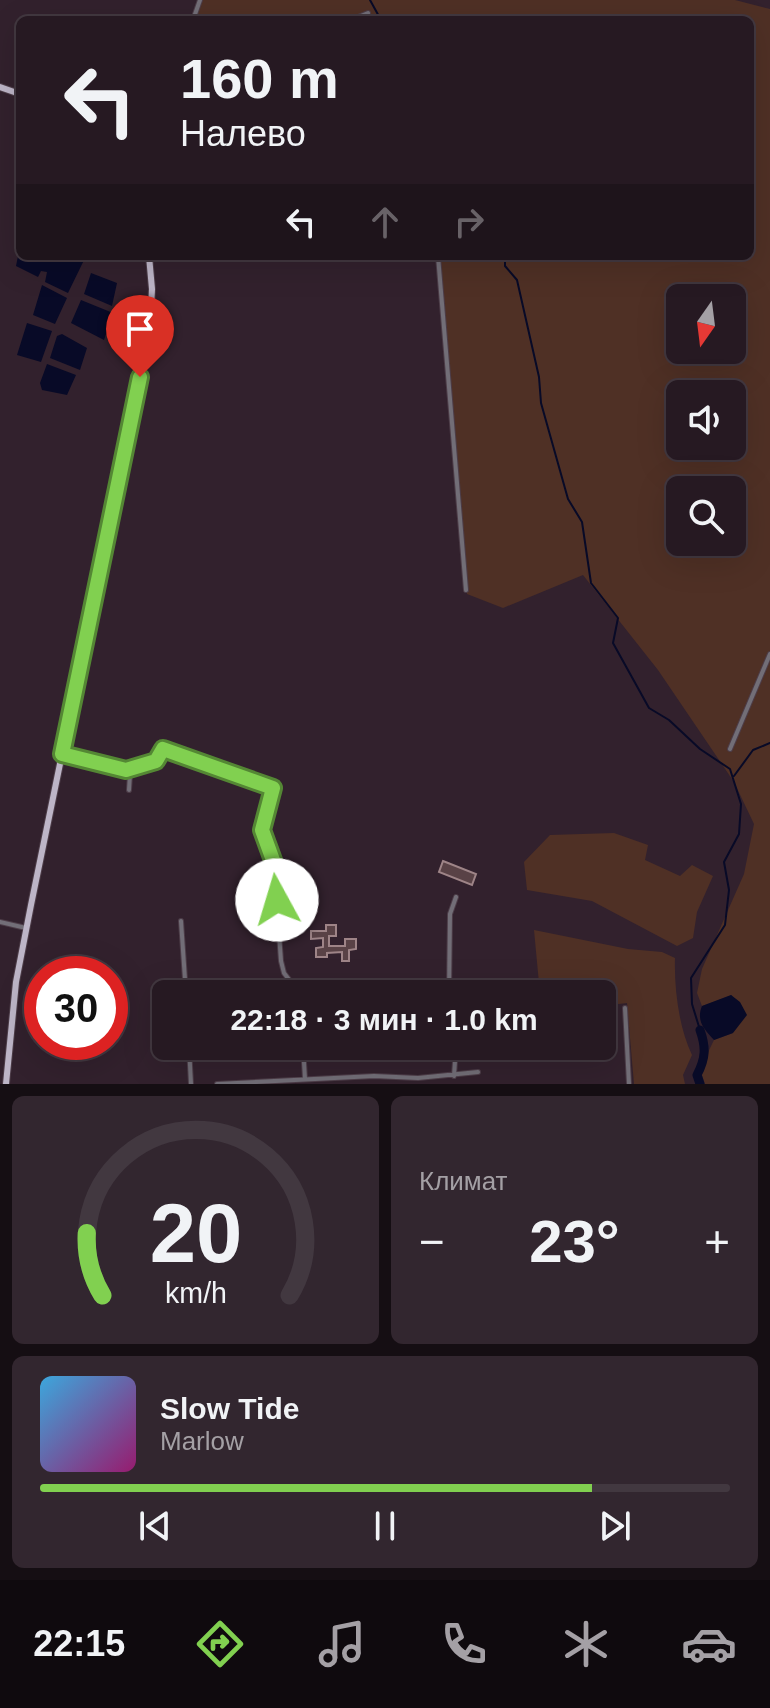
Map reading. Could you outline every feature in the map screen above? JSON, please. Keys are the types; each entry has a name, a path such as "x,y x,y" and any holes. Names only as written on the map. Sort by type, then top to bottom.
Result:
{"main road":[{"path":"6,1084 16,982 26,928 150,326 149,260"}],"street":[{"path":"361,16 368,13"},
{"path":"438,260 466,590"},
{"path":"730,749 770,654"},
{"path":"62,754 126,770 156,761 163,749 273,788 262,830 274,863 281,961 289,980"},
{"path":"126,770 130,774 129,790"},
{"path":"449,980 450,914 456,897"},
{"path":"181,921 185,980"},
{"path":"0,922 26,928"},
{"path":"625,1008 629,1084"},
{"path":"190,1060 191,1084"},
{"path":"304,1060 305,1079"},
{"path":"454,1076 455,1060"},
{"path":"217,1084 454,1076 478,1072"}],"shaded area":[{"path":"198,0 735,0 770,9 770,1084 705,1084 700,1069 714,1040 733,1033 732,995 702,1006 697,993 702,969 744,874 754,824 734,782 658,670 583,575 503,608 467,594 436,260 754,260 754,16 192,16"},
{"path":"614,833 648,845 645,860 680,876 692,865 713,876 697,912 693,938 677,946 592,901 527,890 524,862 550,835"},
{"path":"534,930 628,949 662,952 675,958 678,1008 692,1055 683,1075 685,1084 634,1084 627,1003 616,1004 616,980 539,980"}],"water":[{"path":"17,260 84,260 68,293 45,282 47,272 41,271 38,277 16,266"},
{"path":"91,273 117,283 112,306 84,294"},
{"path":"42,285 67,298 55,324 33,315"},
{"path":"81,300 113,313 104,340 71,323"},
{"path":"27,323 52,331 41,362 17,355"},
{"path":"62,334 87,348 80,370 50,358 57,336"},
{"path":"47,364 76,375 67,395 42,390 40,383"},
{"path":"731,995 740,1002 747,1015 733,1033 714,1040 704,1028 700,1011 702,1006"}],"building":[{"path":"443,861 476,874 472,885 439,872"},
{"path":"326,925 336,925 336,936 329,936 329,946 345,946 345,939 356,939 356,949 349,950 349,961 342,961 342,952 316,957 316,948 323,947 323,938 311,939 311,931 326,931"}],"waterway":[{"path":"370,0 379,16"},
{"path":"505,260 505,266 517,280 539,377 541,403 568,499 582,522 591,583 618,618 613,643 649,708 669,720 700,749 730,769 741,804 739,834 724,862 729,890 725,925 691,978 692,1004 700,1030"},
{"path":"734,776 753,750 770,743"},
{"path":"700,1030 704,1052 697,1075 700,1084"}],"route":[{"path":"140,377 62,754 126,770 145,767 156,761 163,749 273,788 262,830 274,863 277,900"}]}
